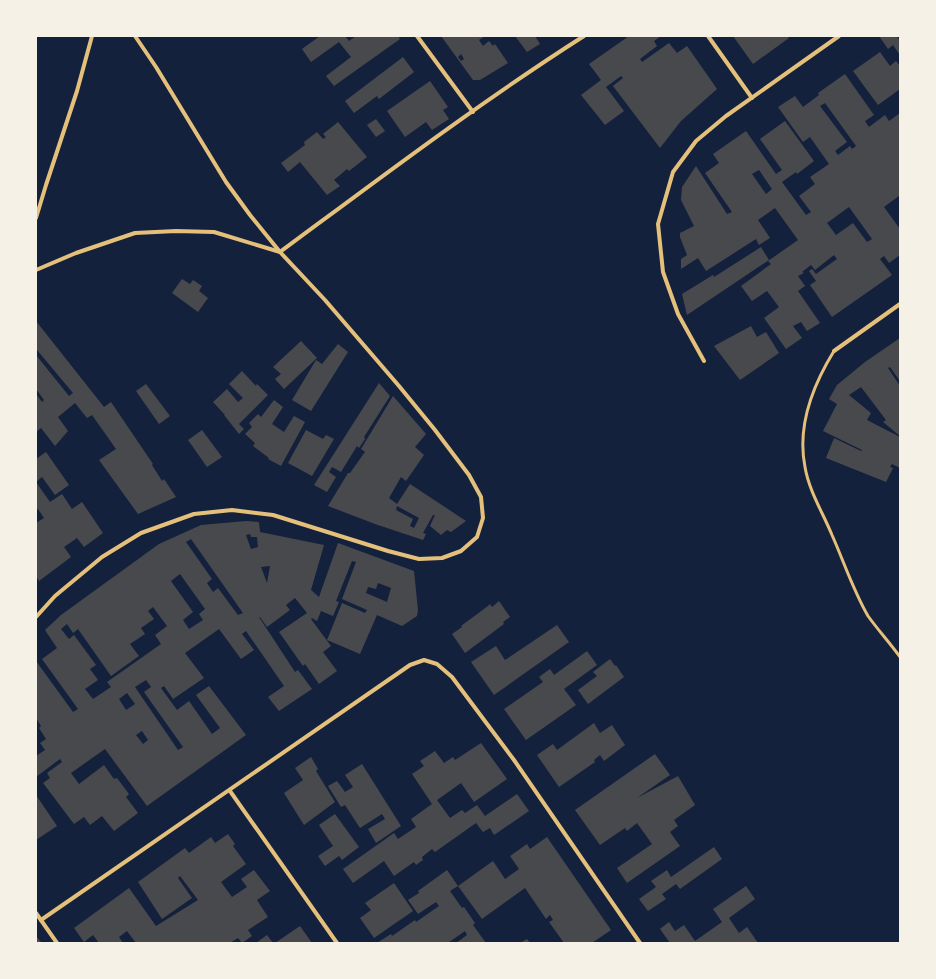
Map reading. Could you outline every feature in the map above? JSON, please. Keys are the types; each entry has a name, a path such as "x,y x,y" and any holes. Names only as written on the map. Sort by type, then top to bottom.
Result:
{"street":[{"path":"36,218 77,91 92,36"},
{"path":"36,617 55,596 102,557 142,532 194,514 232,510 273,515 388,551 419,559 442,558 461,551 476,537 483,518 481,497 469,475 399,386 325,300 280,252 250,214 226,182 156,67 135,36"},
{"path":"417,36 473,112"},
{"path":"280,252 473,112 542,63 584,36"},
{"path":"708,36 752,98"},
{"path":"704,361 678,314 663,272 658,224 673,172 696,142 726,116 839,36"},
{"path":"36,270 76,253 135,233 176,231 214,232 280,252"},
{"path":"834,351 900,304"},
{"path":"41,920 230,791 410,665 424,660 437,664 452,677 514,760 640,943"},
{"path":"230,791 337,943"},
{"path":"36,913 57,943"}],"lane":[{"path":"834,351 823,369 809,406 804,426 803,448 805,467 810,486 833,536 852,585 869,616 900,657"}],"building":[{"path":"320,36 345,36 349,41 356,36 398,36 400,39 334,86 326,76 351,57 339,42 311,62 302,49"},
{"path":"441,36 485,36 479,40 483,46 489,41 493,46 495,44 508,63 480,80 473,80","holes":["461,54 464,59 461,61 458,57"]},
{"path":"515,36 535,36 540,44 527,52"},
{"path":"629,36 661,36 654,41 657,46 640,59 642,62 669,43 677,53 687,46 717,89 681,121 660,148 613,86 623,78 621,76 606,87 624,111 605,125 581,95 601,80 589,64"},
{"path":"733,36 787,36 789,38 753,64"},
{"path":"879,36 896,36 900,39 900,55 893,45 888,49"},
{"path":"880,52 890,66 896,61 900,66 900,89 878,105 853,71"},
{"path":"403,57 414,72 379,99 377,96 354,113 345,101"},
{"path":"845,74 874,115 865,121 869,127 885,115 889,121 900,113 900,198 899,196 884,207 900,229 900,255 889,263 884,256 880,259 892,275 832,317 810,285 816,281 809,271 812,269 816,274 837,259 834,255 815,270 811,265 802,272 804,273 798,276 805,286 798,291 820,323 807,331 801,322 793,326 802,338 786,349 764,318 779,307 767,291 752,301 741,286 771,264 768,261 798,240 775,208 758,220 770,238 759,245 756,239 706,271 698,258 681,269 681,259 687,255 680,237 680,233 694,226 681,200 682,187 696,166 727,214 732,212 705,173 719,163 713,154 746,131 776,174 782,170 760,139 785,121 814,161 797,174 796,172 782,182 806,215 811,212 799,196 815,184 810,177 829,164 810,137 803,142 778,107 795,96 803,107 819,95 818,93","holes":["825,103 856,146 852,149 850,146 838,155 835,151 847,142 820,106","759,170 772,189 766,194 752,174","849,207 872,239 867,242 853,223 836,235 827,223"]},
{"path":"430,81 448,107 443,110 449,119 432,130 426,122 405,137 387,111"},
{"path":"376,119 385,131 376,137 367,125"},
{"path":"338,122 367,157 349,171 347,169 334,180 340,186 327,195 300,162 288,172 281,163 305,145 304,142 317,132 323,139 326,137 323,134"},
{"path":"761,247 769,260 687,315 682,294 713,275 714,277"},
{"path":"182,279 190,284 193,280 202,286 199,291 208,298 198,312 172,293"},
{"path":"36,321 104,407 111,402 153,464 152,465 162,481 164,479 176,497 138,514 99,460 116,449 92,415 87,418 75,403 58,417 68,431 55,446 41,428 36,432 36,394 42,402 44,400 36,389 36,355 69,396 73,393 37,350 36,351"},
{"path":"751,326 757,337 766,332 779,353 740,380 714,346"},
{"path":"900,338 900,381 890,367 888,368 900,386 900,436 883,422 886,420 861,387 849,395 871,413 867,420 900,437 900,468 892,464 890,467 893,468 886,482 826,458 834,438 861,451 862,450 823,431 837,404 829,399 837,385 865,362"},
{"path":"301,341 317,358 284,389 275,379 281,374 273,367"},
{"path":"338,344 348,352 311,411 292,400 316,360 322,364"},
{"path":"242,371 256,386 257,384 268,395 239,424 244,429 239,434 213,402 227,389 238,402 243,398 229,384"},
{"path":"379,383 390,396 364,437 365,439 359,448 357,446 341,472 332,467 329,472 336,477 327,492 314,485"},
{"path":"146,384 170,416 159,424 136,391"},
{"path":"393,396 426,434 415,447 424,455 406,481 401,477 389,498 397,504 410,484 466,521 451,532 447,530 441,535 430,526 435,515 433,515 423,533 426,534 423,540 328,506 348,473 350,473 365,452 361,449","holes":["397,506 419,518 414,528 410,526 413,519 396,510"]},
{"path":"274,400 283,407 272,424 284,432 294,416 305,422 281,466 268,459 269,458 253,446 255,443 245,434 252,427 249,423 258,414 261,417"},
{"path":"202,430 222,457 207,467 188,440"},
{"path":"306,430 323,439 326,435 334,439 312,476 288,463"},
{"path":"46,452 69,485 55,495 42,477 36,482 36,459"},
{"path":"36,482 50,502 62,494 72,509 82,502 103,533 84,547 77,538 64,547 71,557 39,581 36,576 36,523 44,518 38,509 36,510"},
{"path":"246,521 259,522 260,532 324,545 311,590 319,597 338,543 414,571 418,610 417,616 402,626 377,615 360,654 327,640 342,603 365,613 367,610 342,599 356,562 352,561 336,601 339,602 333,616 321,611 317,621 312,618 311,619 331,646 323,652 337,671 319,684 305,664 303,666 279,632 307,613 295,598 286,605 290,610 267,627 259,617 295,672 298,670 312,689 279,711 268,697 284,686 246,631 242,634 254,650 241,659 219,629 185,653 204,678 173,699 164,686 161,688 177,710 189,701 212,734 220,728 196,695 209,686 246,735 147,806 105,749 71,773 79,784 104,765 114,779 117,778 129,794 126,797 138,813 114,831 102,816 90,825 84,817 74,824 43,783 50,778 47,773 62,762 60,759 36,777 36,756 45,750 40,743 46,739 39,728 41,726 36,718 36,661 73,712 78,709 42,659 57,648 45,630 61,615 159,544 201,525","holes":["250,534 251,537 257,537 258,547 251,549 246,535","191,539 243,613 238,615 218,588 213,592 207,583 212,579 186,542","270,566 267,583 261,567","180,574 205,609 199,614 203,620 189,629 183,620 193,612 171,581","378,583 391,588 387,602 366,593 368,587 376,589","153,607 167,626 155,635 161,644 107,682 111,687 93,699 85,689 98,680 90,669 96,665 74,635 69,639 61,629 67,624 73,633 78,629 111,676 139,656 130,644 145,634 141,628 154,619 148,611","146,680 151,687 144,692 183,747 178,750 135,687","127,693 135,704 126,710 119,699","142,731 148,740 143,744 136,735"]},
{"path":"499,601 510,617 503,622 504,624 465,653 452,634 490,604 492,607"},
{"path":"557,625 569,642 494,695 471,662 496,646 505,660"},
{"path":"587,651 597,665 564,689 576,705 526,740 504,709 543,682 539,677 550,669 554,675"},
{"path":"610,659 624,677 588,704 578,690 597,676 593,672"},
{"path":"594,723 600,733 612,725 625,745 604,761 600,755 594,760 595,762 559,787 537,755 553,744 557,750"},
{"path":"481,743 507,779 474,802 461,783 437,800 450,818 462,810 465,813 477,805 485,816 517,794 529,811 494,835 490,828 483,832 476,823 435,852 432,849 422,857 423,860 416,865 414,862 394,876 384,861 353,883 343,869 394,833 398,839 416,827 411,819 432,804 412,774 424,766 420,761 435,751 444,763 453,757 455,760"},
{"path":"655,754 670,775 637,798 678,776 695,805 674,820 678,826 670,832 680,846 627,883 617,868 652,844 637,823 627,831 625,828 600,845 575,810"},
{"path":"311,757 318,769 316,771 335,802 304,825 284,793 303,780 295,768"},
{"path":"362,764 401,826 376,843 368,829 385,819 382,814 360,828 345,805 341,807 328,786 337,781 345,792 353,787 345,775"},
{"path":"36,795 57,826 36,840"},
{"path":"335,814 359,847 342,860 339,856 325,866 318,856 333,846 319,825"},
{"path":"228,834 235,844 233,846 246,864 221,882 232,897 247,887 241,879 254,870 270,891 257,900 268,917 248,930 252,936 242,943 238,938 230,943 136,943 127,931 119,937 123,943 99,943 93,935 84,942 74,928 129,888 156,926 198,900 180,876 178,878 192,898 162,919 138,882 185,848 189,853 211,837 215,843"},
{"path":"547,837 611,930 592,943 564,943 549,922 553,920 550,915 546,919 525,888 482,919 458,886 493,861 505,879 519,869 510,856 527,844 530,849"},
{"path":"714,847 722,859 680,889 676,884 662,894 666,899 648,911 639,899 656,887 651,881 667,870 671,877"},
{"path":"447,870 458,886 450,891 462,908 464,907 475,923 473,925 486,943 456,943 467,935 465,931 448,943 377,943 391,934 392,936 415,920 416,922 439,906 436,902 418,914 408,900"},
{"path":"394,883 413,911 374,938 360,918 371,910 365,903"},
{"path":"746,886 755,899 729,918 739,933 747,927 758,943 670,943 660,929 669,922 675,931 684,925 695,941 722,922 713,909"},
{"path":"300,926 312,943 275,943 297,928"},
{"path":"267,935 273,943 256,943"},
{"path":"36,936 41,942 36,943"},
{"path":"527,939 530,943 520,943"}]}
